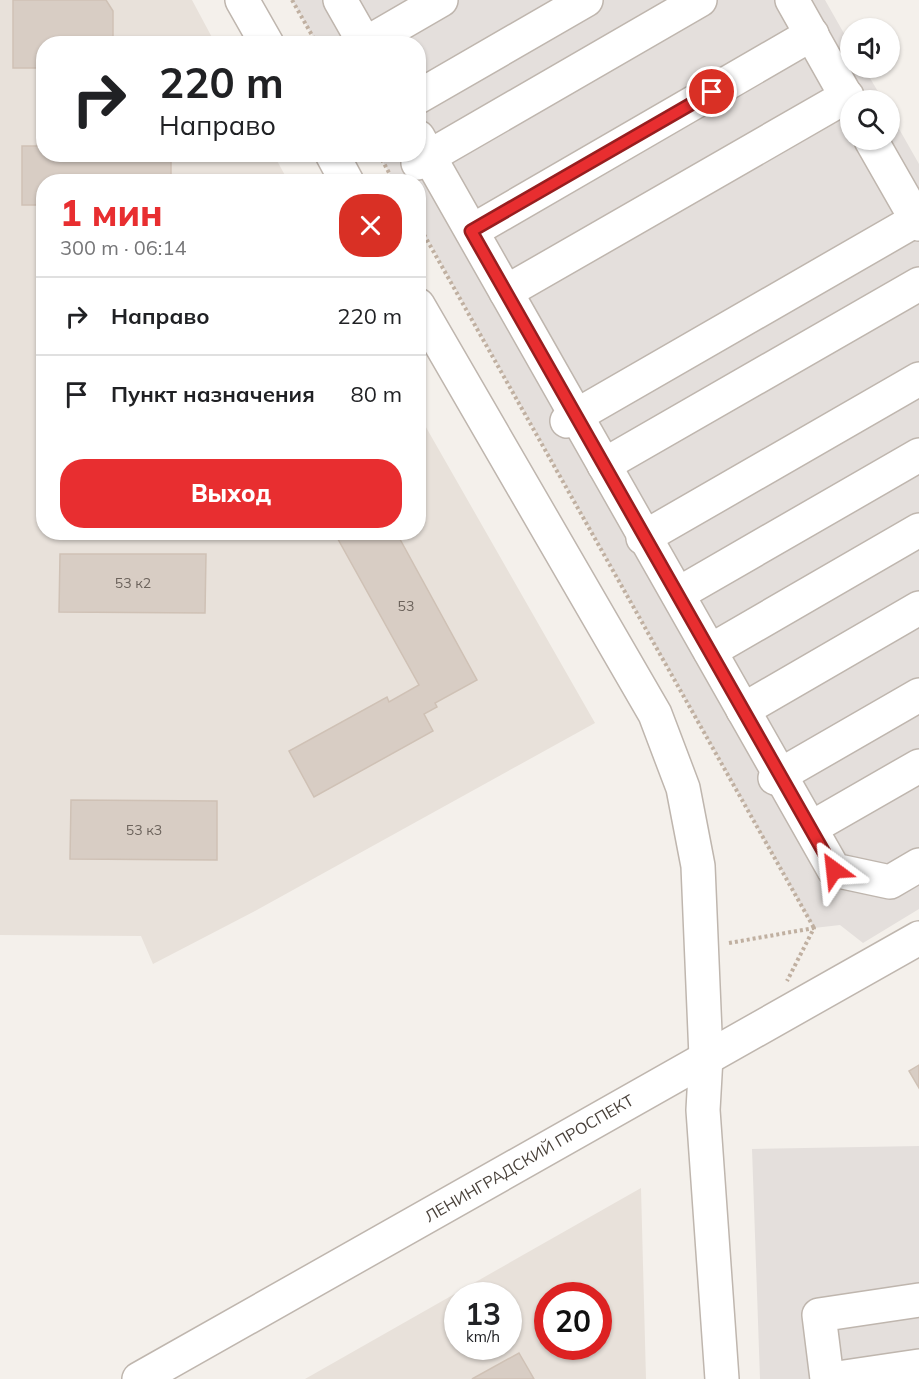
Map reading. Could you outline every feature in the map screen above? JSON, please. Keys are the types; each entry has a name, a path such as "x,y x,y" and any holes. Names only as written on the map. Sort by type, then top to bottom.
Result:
{"street":[{"path":"242,0 262,36"},
{"path":"340,0 360,36"},
{"path":"379,36 441,0"},
{"path":"426,92 586,0"},
{"path":"426,153 700,0"},
{"path":"792,0 843,90"},
{"path":"471,231 812,34"},
{"path":"506,292 840,105"},
{"path":"572,418 918,222 877,150"},
{"path":"417,162 471,231 506,292 572,418 604,465 778,776 834,870 890,882 919,865"},
{"path":"604,465 919,284"},
{"path":"426,319 655,714 683,788 698,866 706,1057 703,1110 722,1379"},
{"path":"644,537 919,379"},
{"path":"678,594 919,455"},
{"path":"710,651 919,530"},
{"path":"743,710 919,608"},
{"path":"778,776 919,695"},
{"path":"811,828 919,766"},
{"name":"ЛЕНИНГРАДСКИЙ ПРОСПЕКТ","path":"139,1379 919,938"},
{"path":"919,1300 819,1315 829,1379 919,1366"}],"path":[{"path":"292,0 312,36"},
{"path":"426,238 814,928"},
{"path":"701,948 814,928"},
{"path":"786,1013 778,997 814,928"}],"shaded area":[{"path":"0,0 192,0 211,36 36,36 36,162 278,162 284,174 36,174 36,540 426,540 426,427 595,723 255,911 153,964 141,936 0,935"},
{"path":"292,0 825,0 840,26 840,78 870,78 877,90 840,90 840,150 900,150 900,131 919,164 919,909 863,943 840,925 814,928 426,236 426,174 390,174 383,162 426,162 426,36 313,36"},
{"path":"919,1146 919,1379 760,1379 752,1149"},
{"path":"641,1188 646,1379 305,1379 444,1300 444,1360 522,1360 522,1282 476,1282"}],"building":[{"path":"13,0 106,0 113,11 113,36 36,36 36,68 13,68"},
{"path":"22,146 36,146 36,162 171,162 171,174 36,174 36,205 22,205"},
{"path":"338,540 400,540 477,680 435,703 437,707 424,714 433,731 314,797 289,751 387,697 389,702 419,685"},
{"path":"60,554 206,554 205,613 59,612"},
{"path":"71,800 217,801 217,860 70,859"},
{"path":"919,1065 919,1088 909,1071"},
{"path":"522,1358 534,1379 472,1379 506,1360"}],"route":[{"path":"712,92 471,231 834,870"}]}
